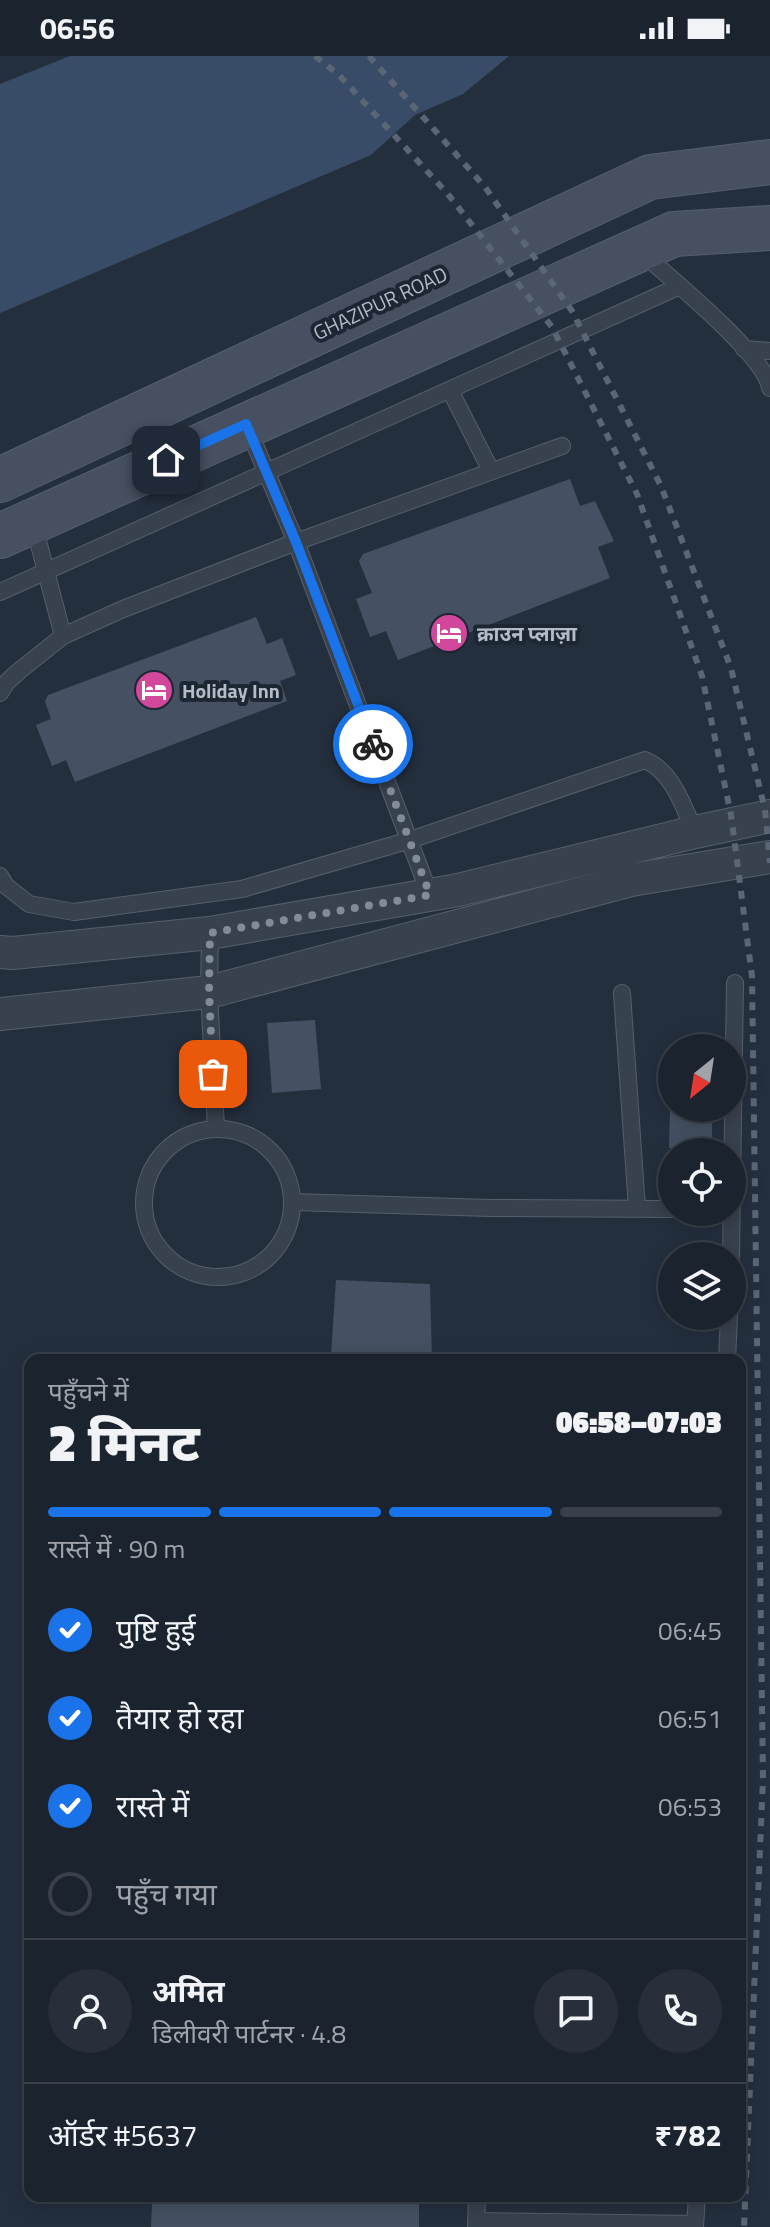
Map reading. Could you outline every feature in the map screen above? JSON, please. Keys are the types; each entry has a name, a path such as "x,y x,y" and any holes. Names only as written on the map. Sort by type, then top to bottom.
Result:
{"main road":[{"name":"GHAZIPUR ROAD","path":"0,480 650,177 770,162"},
{"path":"16,528 674,234 770,228"}],"street":[{"path":"0,952 210,933 430,895 770,816"},
{"path":"0,1014 209,992 631,880 770,857"}],"lane":[{"path":"638,249 705,308 744,349 768,377 770,388"},
{"path":"0,592 680,286"},
{"path":"744,349 770,351"},
{"path":"450,390 491,471"},
{"path":"246,424 296,542 430,895"},
{"path":"0,693 13,676 63,636 123,609 296,542 562,446"},
{"path":"16,528 47,571 63,636"},
{"path":"0,876 6,886 29,904 74,912 242,889 410,840 645,760 658,767 677,791 695,832"},
{"path":"210,933 209,992 216,1128"},
{"path":"733,1138 735,983"},
{"path":"622,993 637,1208"},
{"path":"216,1128 245,1134 270,1149 287,1173 293,1202 288,1231 272,1256 248,1272 219,1279 190,1273 165,1257 149,1233 143,1204 148,1176 164,1151 188,1134 216,1128"},
{"path":"293,1202 490,1208 658,1209"},
{"path":"727,1354 728,1330"},
{"path":"477,2202 476,2224 695,2225 697,2202"}],"water":[{"path":"70,56 509,56 463,94 415,115 371,155 0,313 0,84"}],"building":[{"path":"570,479 580,506 595,501 614,541 598,547 610,578 398,660 386,631 370,637 356,599 372,593 359,561 363,554"},
{"path":"256,617 267,644 282,638 296,675 280,681 287,701 75,782 66,760 52,766 36,725 51,719 45,701 48,695"},
{"path":"315,1020 321,1089 272,1093 267,1023"},
{"path":"670,1122 712,1122 712,1138 669,1138"},
{"path":"336,1280 430,1284 432,1354 331,1354"},
{"path":"152,2202 419,2202 419,2227 151,2227"}],"railway":[{"path":"315,56 339,75 447,193 552,327 637,494 702,676 731,815 752,976 763,1779 746,2180"},
{"path":"369,56 485,187 572,311 661,486 731,668 765,810 770,863"},
{"path":"744,2227 745,2202"}],"way so far":[{"path":"213,1074 210,933 430,895 373,744"}],"place":[{"name":"क्राउन प्लाज़ा","path":"449,633"},
{"name":"Holiday Inn","path":"154,690"}],"route":[{"path":"166,460 246,424 296,542 373,744"}]}
